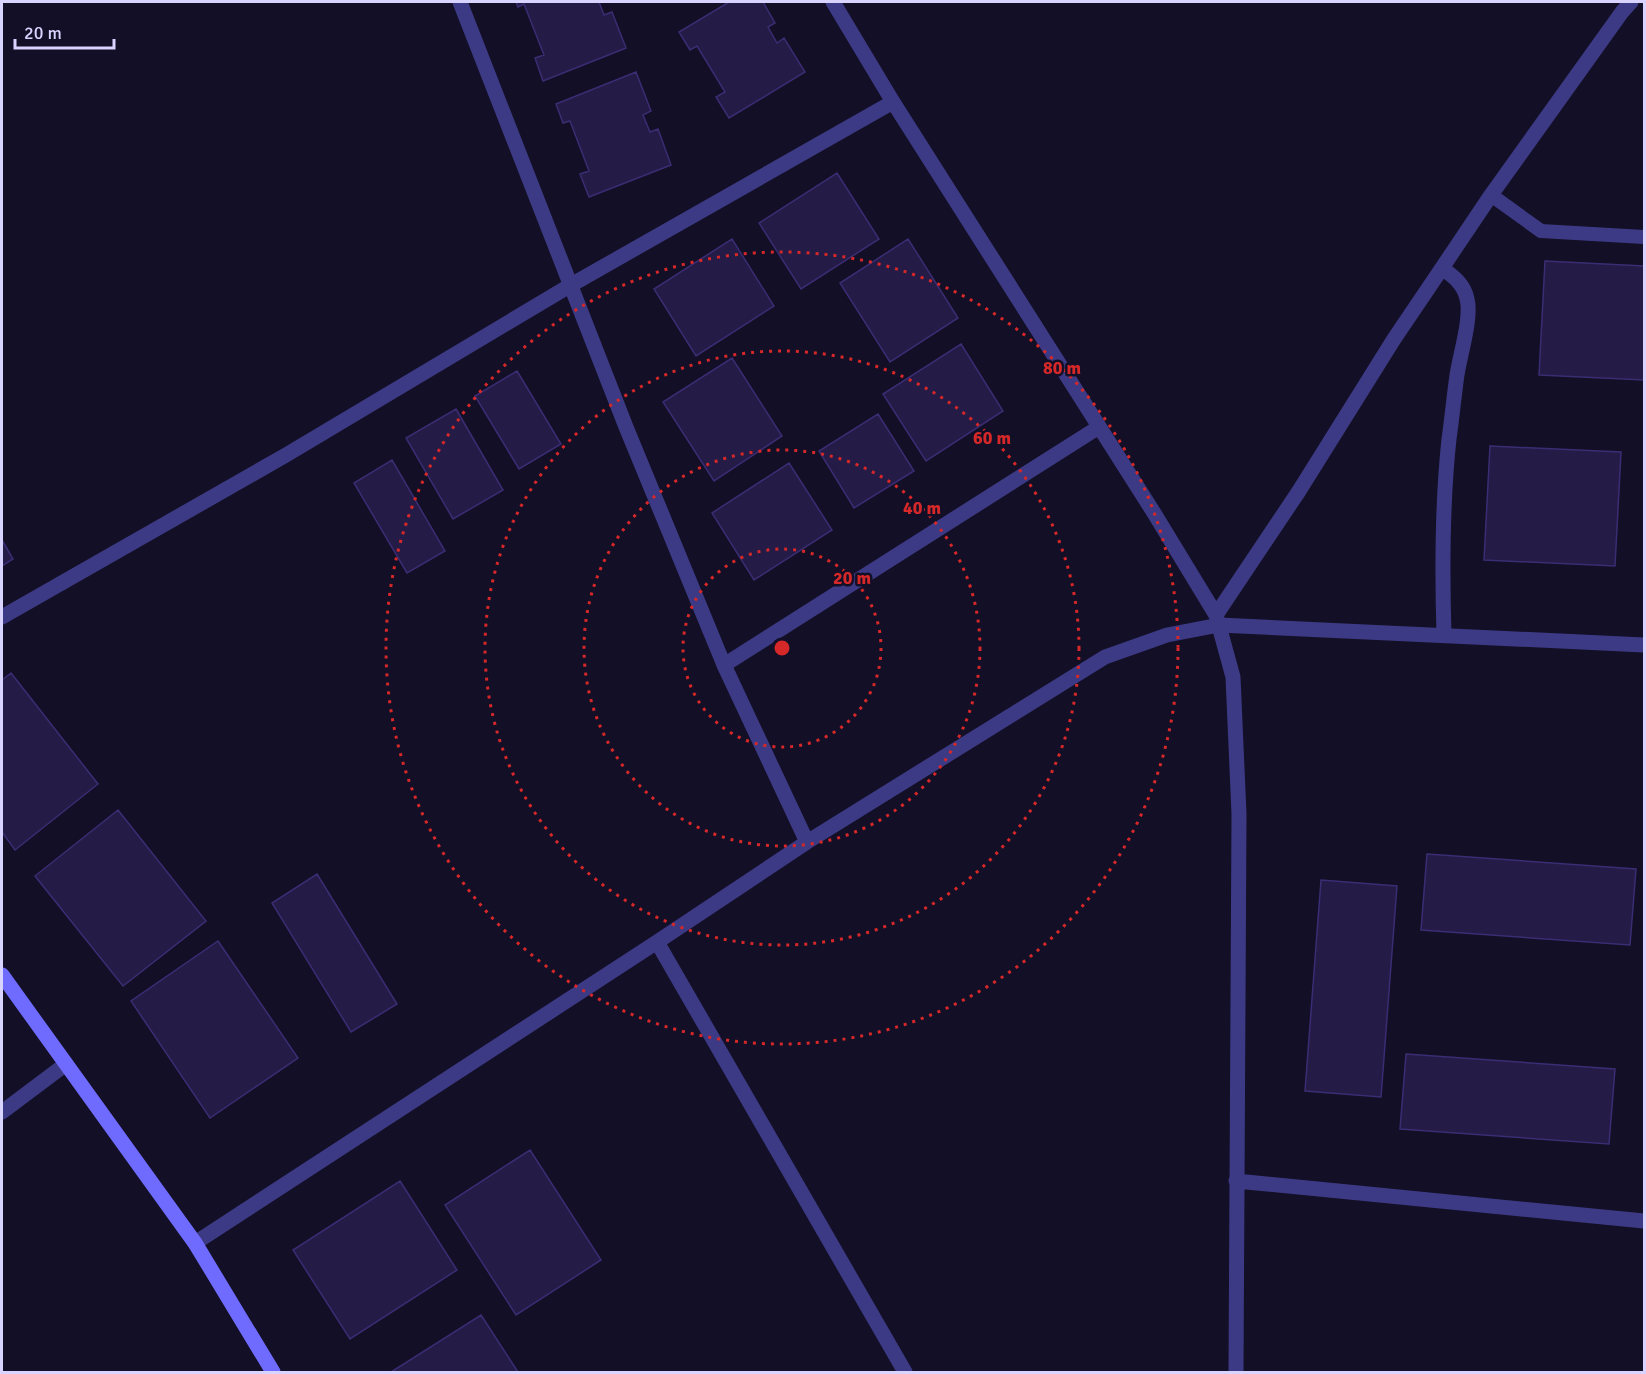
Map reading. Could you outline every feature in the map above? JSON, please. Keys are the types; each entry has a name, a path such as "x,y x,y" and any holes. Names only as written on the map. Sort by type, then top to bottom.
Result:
{"street":[{"path":"460,2 626,427 724,666 807,842"},
{"path":"833,2 893,102 1100,427 1217,620 1233,677 1239,814 1236,1372"},
{"path":"1217,620 1394,339 1491,195 1631,2"},
{"path":"2,617 286,455 571,285 893,102"},
{"path":"1442,268 1454,276 1462,287 1469,311 1456,387 1444,495 1442,571 1444,635"},
{"path":"724,666 1100,427"},
{"path":"195,1243 807,842 1105,657 1217,620 1644,645"},
{"path":"657,942 905,1372"},
{"path":"2,975 195,1243 273,1372"},
{"path":"2,1112 66,1064"},
{"path":"1236,1181 1644,1221"}],"lane":[{"path":"1491,195 1541,231 1644,237"}],"building":[{"path":"516,2 599,2 604,15 612,12 626,48 543,81 535,58 544,55 524,4 518,7"},
{"path":"729,2 763,2 775,23 768,27 777,43 784,38 805,72 729,118 716,97 725,92 697,46 690,50 679,32"},
{"path":"636,72 651,111 643,115 650,132 658,129 671,165 589,197 580,174 589,171 570,121 563,123 556,104"},
{"path":"837,173 879,239 801,289 759,223"},
{"path":"732,239 774,306 696,356 654,289"},
{"path":"908,239 958,318 890,362 840,283"},
{"path":"1545,261 1644,266 1644,380 1539,375"},
{"path":"961,344 1003,411 926,461 883,394"},
{"path":"732,358 782,436 714,481 663,402"},
{"path":"517,371 561,444 519,469 475,396"},
{"path":"456,409 503,490 453,519 406,438"},
{"path":"878,414 914,471 854,508 819,451"},
{"path":"1490,446 1621,452 1615,566 1484,560"},
{"path":"392,460 445,551 407,573 354,483"},
{"path":"789,463 832,530 754,580 712,513"},
{"path":"2,540 13,559 2,566"},
{"path":"11,673 98,784 15,850 2,832 2,680"},
{"path":"118,810 206,921 123,986 35,876"},
{"path":"1427,854 1636,869 1630,945 1421,930"},
{"path":"317,874 397,1004 351,1032 272,903"},
{"path":"1321,880 1397,886 1381,1097 1305,1091"},
{"path":"218,941 298,1058 210,1118 131,1001"},
{"path":"1406,1054 1615,1069 1609,1144 1400,1129"},
{"path":"530,1150 601,1260 516,1315 445,1205"},
{"path":"400,1181 457,1270 350,1339 293,1250"},
{"path":"481,1315 518,1372 391,1372"}]}
